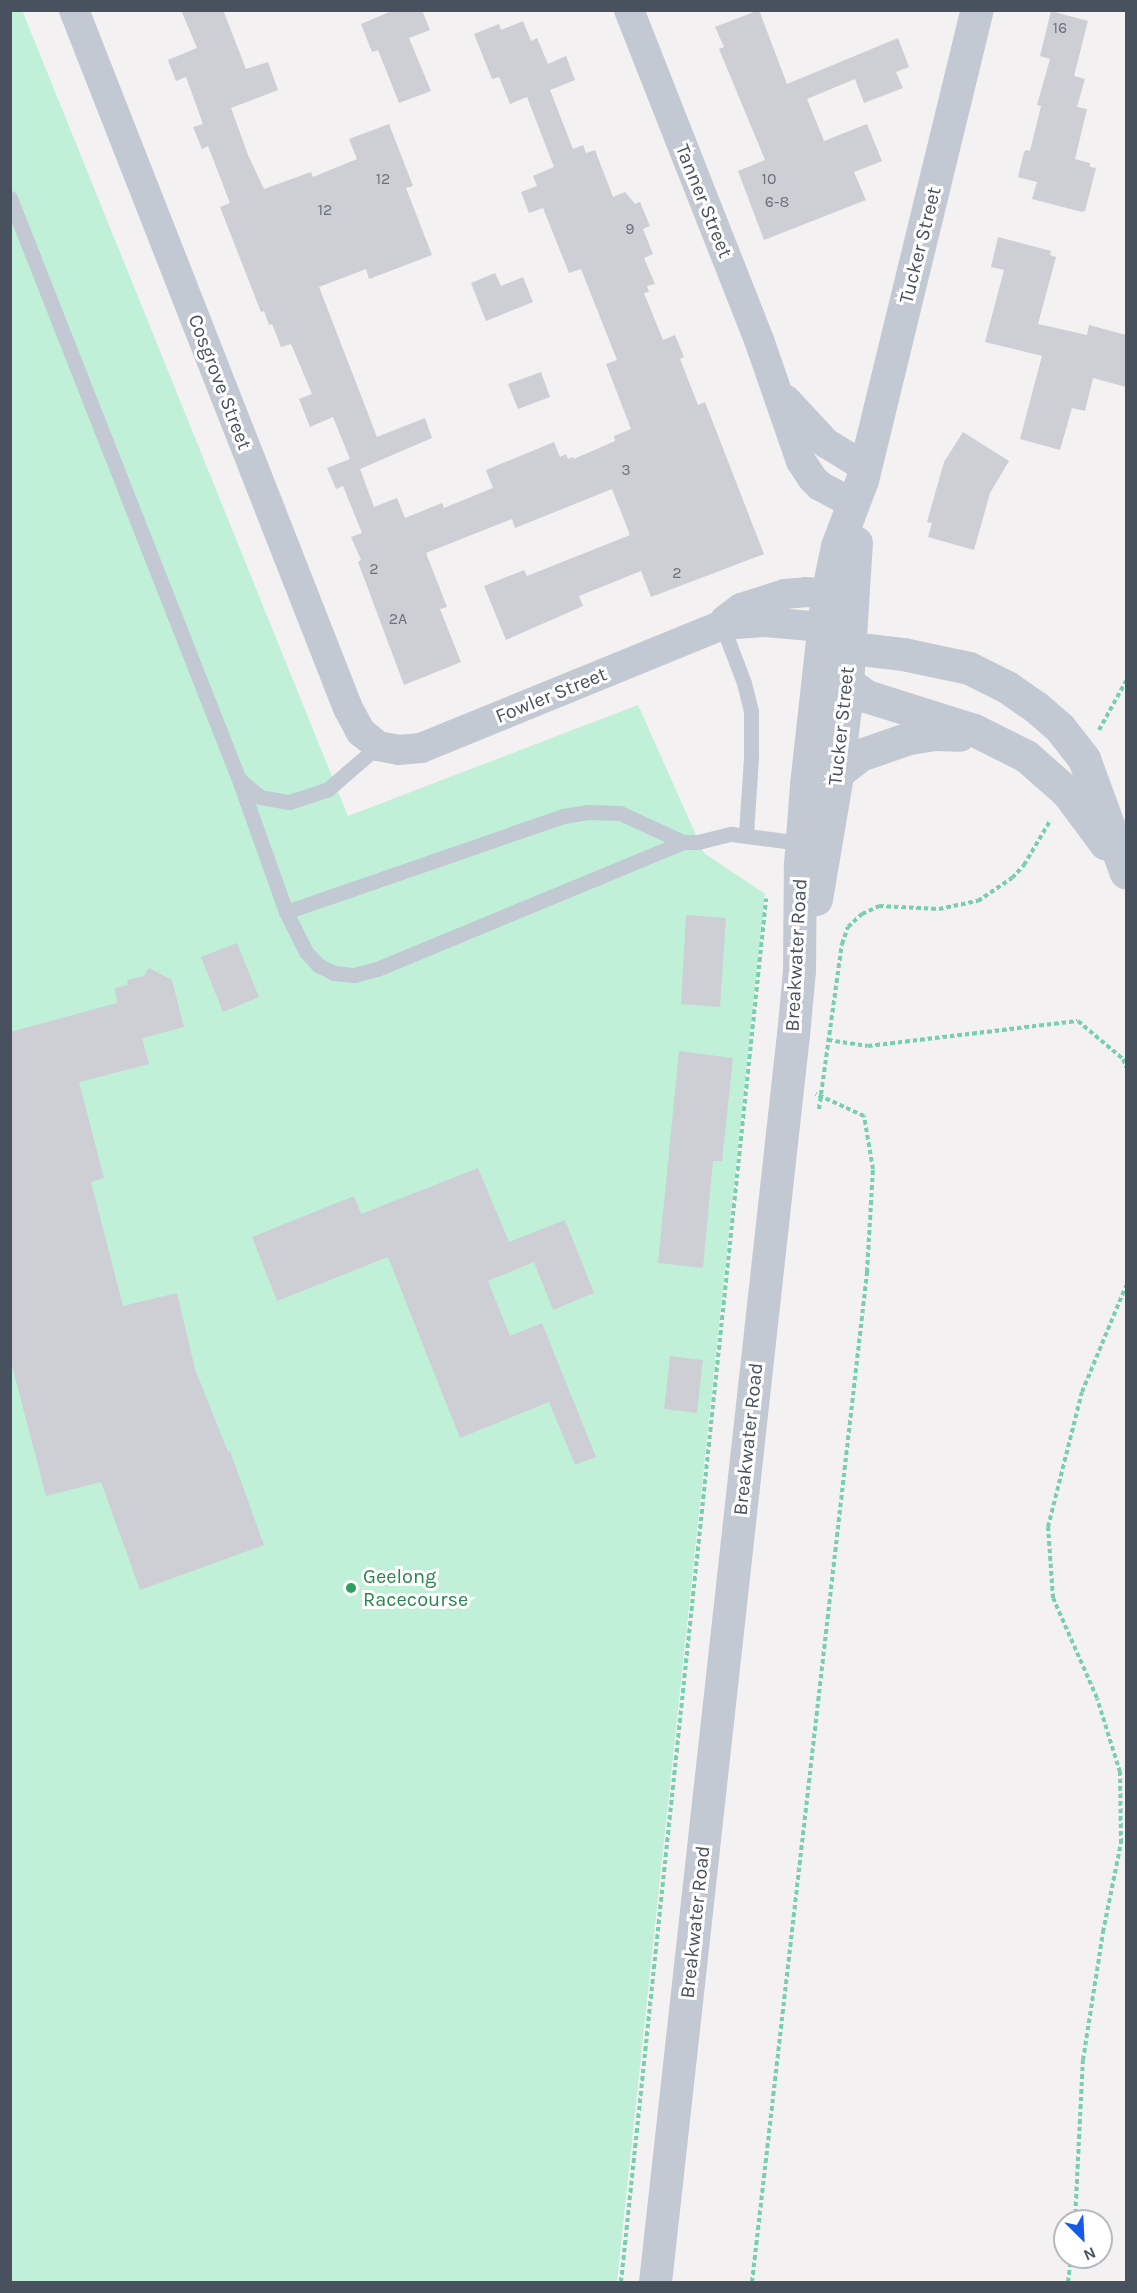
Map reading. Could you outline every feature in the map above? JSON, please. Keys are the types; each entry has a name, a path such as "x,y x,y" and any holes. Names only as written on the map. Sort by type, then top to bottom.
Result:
{"street":[{"name":"Cosgrove Street","path":"74,10 348,708 361,732 378,746"},
{"name":"Tanner Street","path":"629,10 778,391 826,443 860,489"},
{"name":"Tucker Street","path":"799,970 813,844 837,773 847,682 835,625 860,489 977,10"},
{"name":"Fowler Street","path":"378,746 398,750 421,748 722,625 764,622 835,625"},
{"path":"813,844 835,625 923,657 981,673 1021,695 1049,717 1084,759 1126,874"},
{"path":"847,682 875,700 975,730 1011,746 1038,765 1067,792 1126,874"},
{"path":"837,773 860,755 917,736 964,735 1011,746"},
{"name":"Breakwater Road","path":"656,2283 799,970"}],"lane":[{"path":"10,198 238,777 286,912 306,952 318,965 333,973 354,975 377,969 683,842 698,842 724,834 813,844"},
{"path":"722,625 744,683 751,711 753,732 746,836"},
{"path":"238,777 260,797 289,802 327,790 378,746"},
{"path":"286,912 563,816 588,812 620,813 683,842"}],"path":[{"path":"1084,759 1108,710 1126,681"},
{"path":"817,1119 844,934 862,914 879,906 939,909 966,904 991,894 1012,878 1024,865 1067,792"},
{"path":"621,2283 766,898"},
{"path":"793,1035 868,1046 1077,1021 1123,1059 1126,1067"},
{"path":"752,2283 865,1283 873,1169 864,1116 788,1083"},
{"path":"1076,2209 1083,2060 1103,1932 1121,1843 1120,1772 1097,1698 1053,1598 1048,1527 1082,1392 1126,1286"}],"green space":[{"name":"Geelong Racecourse","path":"22,10 348,816 638,705 704,853 765,894 617,2282 11,2282 10,11"}],"building":[{"path":"181,10 223,10 246,69 268,62 278,90 231,108 248,155 264,189 311,172 313,177 357,159 349,139 389,124 413,186 406,188 432,255 369,279 366,269 319,287 377,437 425,418 432,438 360,469 374,507 397,498 405,518 442,503 444,508 493,488 486,470 554,442 560,457 566,454 568,459 573,457 574,459 615,441 614,436 631,429 606,364 617,360 581,269 569,273 543,208 529,213 521,192 537,186 533,176 554,167 527,97 510,104 499,77 492,79 474,34 499,24 501,30 523,21 531,41 537,38 548,64 566,56 575,80 550,90 573,149 583,145 586,153 595,150 613,197 625,192 635,204 640,202 650,226 643,229 653,254 644,258 655,284 647,286 649,292 644,293 663,340 675,335 684,357 680,359 698,405 705,402 764,554 651,597 641,571 579,596 583,606 506,640 484,586 524,570 527,576 630,535 612,489 515,528 512,519 426,553 447,607 440,609 461,662 404,685 358,562 361,560 351,537 362,533 343,486 336,489 327,468 350,459 333,417 310,427 299,399 312,394 291,344 281,347 272,324 269,325 264,311 261,312 220,207 230,203 208,146 202,149 193,127 203,124 186,77 176,81 168,60 197,48"},
{"path":"394,10 422,10 430,30 409,38 431,91 399,103 378,50 372,52 361,24"},
{"path":"759,10 787,84 898,38 909,67 896,72 903,88 864,103 855,79 807,99 824,141 867,124 882,161 854,172 866,200 764,240 738,171 765,160 719,49 724,47 715,27"},
{"path":"1051,11 1088,21 1074,76 1085,79 1077,107 1087,109 1075,159 1090,163 1090,167 1096,168 1085,211 1082,212 1032,199 1037,182 1018,177 1024,152 1030,151 1041,106 1037,105 1050,59 1040,56"},
{"path":"998,237 1051,251 1050,255 1056,257 1038,324 1087,335 1089,325 1126,335 1126,387 1093,378 1085,411 1072,408 1060,450 1020,439 1042,356 985,342 1004,270 991,267"},
{"path":"495,273 501,286 523,277 533,302 486,321 471,283"},
{"path":"541,372 550,397 518,409 508,384"},
{"path":"963,432 1009,461 990,493 974,550 928,537 932,523 927,522 944,462"},
{"path":"686,915 726,918 720,1007 681,1004"},
{"path":"237,943 259,997 223,1012 201,957"},
{"path":"149,968 172,980 184,1027 142,1038 149,1064 79,1082 104,1178 91,1182 123,1306 177,1293 195,1369 228,1452 230,1451 264,1545 140,1590 101,1482 46,1496 10,1358 10,1032 117,1003 115,988 128,985 127,980 144,976"},
{"path":"679,1051 733,1058 722,1161 713,1161 703,1268 658,1263"},
{"path":"478,1168 509,1242 565,1220 594,1293 553,1310 534,1262 488,1281 510,1336 542,1323 596,1457 575,1465 549,1402 460,1438 388,1257 277,1301 252,1237 354,1196 361,1214"},
{"path":"670,1356 703,1360 697,1413 664,1409"}],"place":[{"name":"Geelong Racecourse","path":"351,1588"}]}
